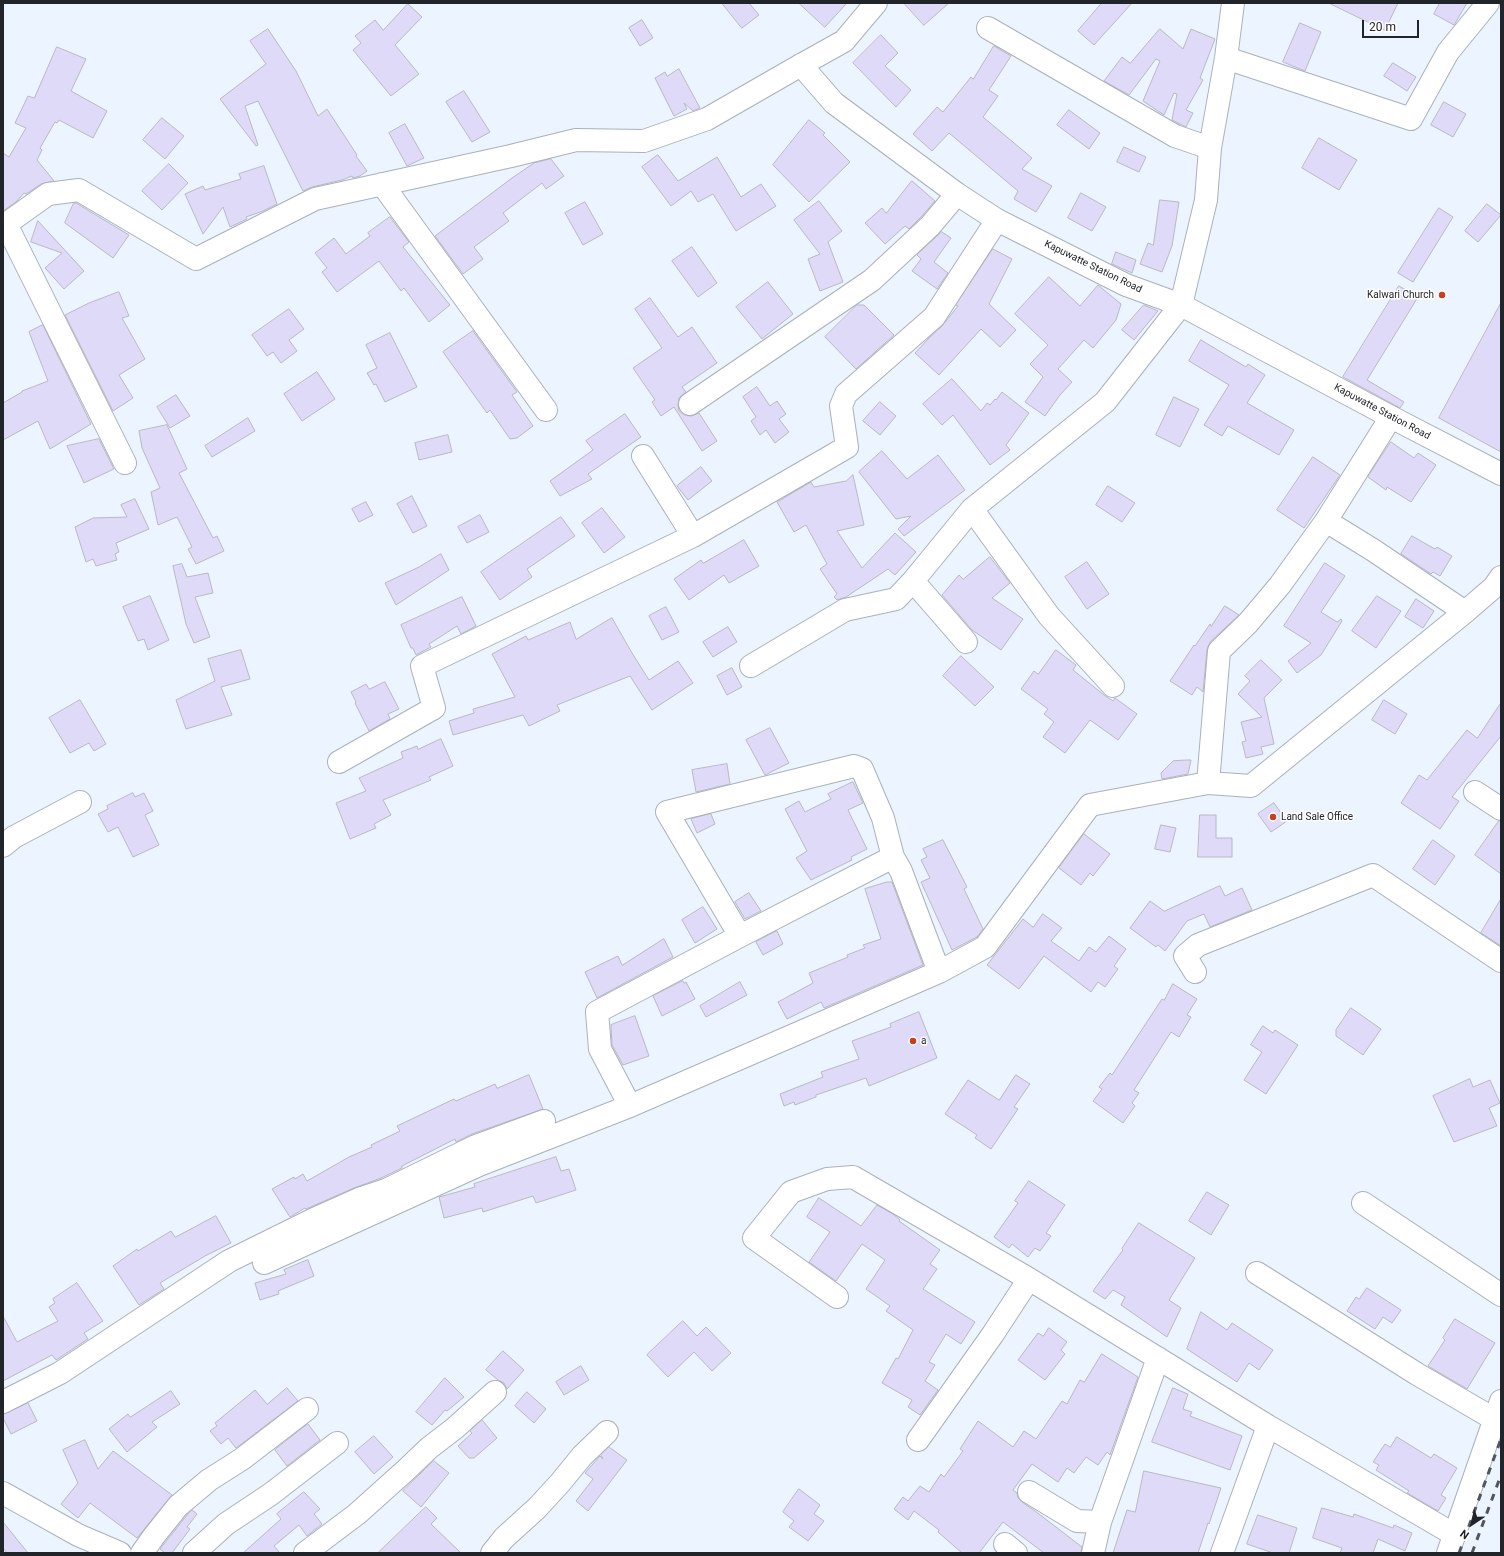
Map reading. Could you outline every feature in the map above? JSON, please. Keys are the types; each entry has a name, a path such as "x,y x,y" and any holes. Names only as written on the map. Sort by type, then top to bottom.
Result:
{"street":[{"path":"125,463 4,224 48,194 80,190 196,259 315,199 511,156 576,140 644,141 707,118 844,40 876,3"},
{"path":"751,666 845,610 896,599 913,581 972,509 1105,402 1182,305 1206,200 1210,148 1226,58 1233,3"},
{"path":"1226,58 1411,119 1448,52 1488,3"},
{"path":"988,28 1176,136 1210,148"},
{"name":"Kapuwatte Station Road","path":"801,65 834,103 957,194 997,220 1126,285 1182,305 1501,474"},
{"path":"382,184 546,410"},
{"path":"690,404 872,280 930,226 957,194"},
{"path":"339,762 434,708 422,666 693,536 847,447 841,406 846,394 934,317 997,220"},
{"path":"1208,783 1219,651 1248,623 1280,585 1326,521 1391,417"},
{"path":"643,456 693,536"},
{"path":"972,509 1049,616 1113,686"},
{"path":"1326,521 1373,550 1465,612"},
{"path":"264,1263 478,1165 630,1106 939,972 985,947 1090,805 1208,783 1251,786 1465,612 1494,587 1501,577"},
{"path":"913,581 966,642"},
{"path":"740,936 667,812 854,766 862,769 883,818 893,857 901,872 939,972"},
{"path":"1475,792 1501,809"},
{"path":"3,846 14,837 80,802"},
{"path":"630,1106 600,1050 597,1012 893,857"},
{"path":"1195,972 1185,956 1198,944 1373,875 1501,961"},
{"path":"3,1402 60,1373 229,1261 312,1220 359,1199 386,1190 476,1146 544,1121"},
{"path":"837,1297 754,1238 791,1192 828,1179 853,1177 1029,1279 1158,1358 1268,1426 1452,1544 1498,1410 1418,1374 1256,1273"},
{"path":"1363,1203 1501,1295"},
{"path":"918,1440 993,1334 1029,1279"},
{"path":"1092,1553 1100,1522 1158,1358"},
{"path":"305,1553 358,1514 429,1448 455,1428 495,1392"},
{"path":"142,1553 178,1506 209,1480 242,1459 307,1409"},
{"path":"1222,1553 1268,1426"},
{"path":"492,1553 504,1538 536,1508 560,1483 582,1456 607,1432"},
{"path":"194,1553 226,1524 271,1494 337,1443"},
{"path":"1029,1492 1077,1521 1100,1522"},
{"path":"3,1493 78,1535 120,1553"}],"building":[{"path":"722,3 749,3 759,15 742,28"},
{"path":"799,3 847,3 825,27"},
{"path":"904,3 949,3 924,25"},
{"path":"1102,3 1132,3 1094,45 1078,31"},
{"path":"1329,3 1398,3 1385,30"},
{"path":"1440,3 1467,3 1454,25 1434,14"},
{"path":"408,4 422,17 395,45 419,74 391,96 353,50 361,43 355,36 375,20 383,30"},
{"path":"642,20 653,38 640,46 629,28"},
{"path":"1300,23 1321,32 1305,71 1283,62"},
{"path":"268,29 296,71 318,116 327,109 357,155 356,156 367,171 360,176 353,178 352,176 303,191 258,101 245,106 258,145 256,146 220,99 266,64 250,41"},
{"path":"1160,29 1183,49 1191,29 1215,39 1200,78 1203,80 1186,110 1193,113 1186,127 1172,120 1177,94 1174,93 1164,115 1143,101 1160,61 1156,59 1129,95 1104,81 1122,57 1130,63"},
{"path":"881,35 898,53 885,66 911,90 896,107 853,63"},
{"path":"994,46 1011,56 989,90 998,96 983,117 1032,158 1022,169 1052,186 1036,212 1014,199 1018,191 949,133 932,151 913,134 937,107 943,112 971,77 973,79"},
{"path":"57,47 86,59 71,91 107,111 93,138 59,120 57,123 55,122 40,148 42,150 37,160 54,181 41,184 26,194 24,193 16,202 3,211 3,153 9,157 26,128 15,123 28,96 34,98"},
{"path":"1393,63 1416,77 1407,91 1384,76"},
{"path":"679,69 700,108 693,111 684,103 687,109 674,116 655,78 665,72 667,76"},
{"path":"464,91 490,132 472,142 446,102"},
{"path":"1444,102 1466,114 1453,137 1431,125"},
{"path":"1069,110 1100,133 1089,149 1057,125"},
{"path":"162,118 184,136 165,159 143,140"},
{"path":"809,120 825,133 823,135 850,162 809,202 773,165"},
{"path":"405,124 424,158 407,166 389,133"},
{"path":"1319,138 1357,160 1339,190 1302,168"},
{"path":"1124,147 1146,157 1139,172 1117,162"},
{"path":"658,155 678,181 717,157 741,197 761,184 776,206 736,231 713,194 698,202 691,191 671,206 642,167"},
{"path":"551,159 564,176 546,189 542,183 503,213 509,221 474,247 483,259 463,274 435,236 534,163"},
{"path":"169,164 188,183 162,210 142,191"},
{"path":"264,166 277,204 246,217 247,219 230,227 223,207 203,234 185,194 203,186 205,190 241,179 239,174"},
{"path":"912,181 935,201 909,229 905,226 885,244 865,223 882,208 886,213"},
{"path":"1081,193 1106,207 1092,231 1068,218"},
{"path":"1160,200 1179,202 1172,246 1162,272 1140,264 1148,243 1153,245"},
{"path":"819,201 842,231 828,242 843,282 820,291 808,259 820,254 794,220"},
{"path":"585,202 603,234 583,245 565,213"},
{"path":"74,203 129,235 113,258 65,223"},
{"path":"1487,204 1501,215 1478,242 1465,231"},
{"path":"1439,208 1453,217 1413,282 1398,273"},
{"path":"390,217 409,242 403,247 450,305 429,322 404,288 401,291 379,261 337,292 322,272 327,268 315,253 334,238 346,254 370,236 368,233"},
{"path":"38,221 84,271 64,289 45,268 62,253 31,242"},
{"path":"942,232 951,238 934,262 948,273 937,289 912,271 921,259 917,255"},
{"path":"692,247 717,283 698,297 672,261"},
{"path":"993,249 1012,259 989,304 1016,330 1000,347 981,329 939,375 915,353 942,326 958,306 956,305"},
{"path":"1116,252 1136,260 1132,273 1112,264"},
{"path":"1049,277 1080,306 1098,285 1121,304 1116,320 1093,348 1084,340 1058,369 1072,382 1060,395 1045,416 1025,402 1043,377 1030,364 1048,345 1015,314"},
{"path":"768,282 793,314 762,339 736,307"},
{"path":"1399,286 1418,297 1367,380 1404,402 1400,408 1343,377"},
{"path":"119,292 129,316 122,318 145,359 119,375 133,398 113,411 65,315 89,303"},
{"path":"650,298 678,337 692,327 717,363 682,387 686,392 679,398 679,411 685,415 691,416 699,413 717,441 702,451 674,407 661,416 652,402 655,400 633,368 662,348 635,309"},
{"path":"1501,303 1501,452 1439,418"},
{"path":"857,305 864,305 894,335 856,369 825,337"},
{"path":"1144,305 1158,311 1134,340 1122,330"},
{"path":"289,309 304,329 289,340 297,351 281,363 273,352 267,356 252,335"},
{"path":"43,325 91,424 50,449 38,421 3,440 3,403 22,391 48,381 29,332"},
{"path":"473,331 517,392 512,395 533,426 517,438 510,439 490,410 487,413 443,352"},
{"path":"390,333 417,387 385,402 376,384 374,385 367,373 377,368 366,345"},
{"path":"1201,340 1246,367 1248,364 1265,375 1247,403 1294,430 1279,455 1228,426 1222,436 1204,425 1229,385 1189,361"},
{"path":"317,372 335,399 302,421 284,394"},
{"path":"952,379 981,411 987,403 990,405 995,399 996,400 1002,392 1029,413 1006,445 1010,450 990,465 953,415 942,425 923,404"},
{"path":"757,387 770,406 777,401 786,414 779,419 789,432 775,443 766,430 760,435 751,421 756,417 743,397"},
{"path":"176,395 190,416 170,428 157,407"},
{"path":"1174,397 1199,409 1180,447 1156,435"},
{"path":"880,402 896,416 880,435 863,421"},
{"path":"625,414 641,437 588,474 592,479 560,496 550,481 593,450 586,441"},
{"path":"248,418 255,431 212,457 205,446"},
{"path":"167,425 187,469 179,473 213,538 217,536 224,551 196,564 188,549 192,547 177,517 158,525 151,492 160,488 142,448 139,431"},
{"path":"448,435 452,452 419,460 415,443"},
{"path":"99,439 114,469 84,483 67,446"},
{"path":"1391,442 1414,458 1418,453 1436,465 1411,502 1387,487 1386,490 1368,477"},
{"path":"882,451 907,479 938,455 965,490 904,536 898,529 911,516 896,519 859,472"},
{"path":"1313,457 1340,475 1304,528 1277,510"},
{"path":"701,467 712,481 688,500 677,486"},
{"path":"853,475 864,525 837,531 862,568 895,533 916,552 895,575 888,569 846,597 837,600 834,597 837,594 820,569 827,564 806,525 794,532 777,502 811,482 814,487 846,481"},
{"path":"1108,486 1135,503 1122,522 1096,505"},
{"path":"412,496 427,526 413,533 397,504"},
{"path":"135,499 149,529 116,543 119,552 115,554 117,560 96,566 93,559 86,562 75,527 93,518 127,517 121,505"},
{"path":"366,502 373,515 359,522 352,509"},
{"path":"602,508 625,537 604,553 582,523"},
{"path":"480,515 489,532 467,543 458,527"},
{"path":"561,517 575,536 527,569 532,577 500,600 481,572"},
{"path":"1412,536 1435,549 1437,547 1452,556 1440,576 1433,572 1431,574 1401,554"},
{"path":"744,540 759,566 729,583 724,575 689,600 674,579 701,560 703,563"},
{"path":"441,554 449,570 396,605 385,583 419,567"},
{"path":"990,557 1010,583 992,598 1023,619 1001,650 972,630 942,595 959,575 963,579"},
{"path":"1087,562 1109,594 1087,609 1065,577"},
{"path":"1325,563 1345,576 1321,612 1337,622 1341,619 1342,621 1321,655 1297,673 1288,661 1311,643 1284,626"},
{"path":"182,564 187,577 208,573 213,593 195,597 210,637 194,643 186,624 173,566"},
{"path":"150,596 169,640 148,650 144,639 138,641 123,607"},
{"path":"1377,596 1401,611 1376,648 1352,631"},
{"path":"462,597 476,626 461,634 457,626 429,644 431,647 416,655 413,648 411,648 401,625"},
{"path":"1416,599 1434,611 1423,628 1405,617"},
{"path":"1225,606 1239,615 1210,642 1207,650 1203,692 1197,687 1192,695 1170,681 1194,645 1195,646 1210,624 1211,626"},
{"path":"666,607 679,632 662,640 649,616"},
{"path":"612,618 649,680 678,661 693,683 652,710 630,676 557,705 560,711 529,726 523,715 453,735 449,721 474,713 473,709 515,697 492,654 526,636 528,640 570,622 576,639"},
{"path":"728,627 737,642 713,657 703,642"},
{"path":"241,650 250,679 221,687 232,715 186,729 176,700 215,681 208,659"},
{"path":"1056,650 1076,665 1073,670 1104,695 1113,701 1115,698 1137,714 1118,740 1090,720 1065,753 1043,737 1054,722 1044,714 1048,709 1021,689 1034,671 1038,674"},
{"path":"961,656 994,687 975,706 943,676"},
{"path":"1261,660 1282,680 1264,698 1274,744 1261,747 1263,754 1246,758 1242,742 1246,741 1241,722 1262,717 1238,694 1250,681 1245,676"},
{"path":"732,668 742,687 727,695 717,676"},
{"path":"385,682 399,709 388,714 390,719 369,731 351,692 366,684 369,689"},
{"path":"80,700 106,744 94,751 89,743 70,753 49,718"},
{"path":"1384,700 1407,714 1395,734 1372,720"},
{"path":"1501,703 1501,736 1452,797 1459,801 1440,829 1401,803 1419,775 1427,780 1467,730 1477,738"},
{"path":"770,728 789,763 765,775 746,740"},
{"path":"441,739 453,766 429,777 431,780 383,800 391,815 374,824 376,828 350,839 336,803 366,791 359,778 403,758 401,752 417,746 418,749"},
{"path":"1191,760 1188,774 1162,779 1161,773 1173,761"},
{"path":"727,764 730,784 696,792 692,770"},
{"path":"853,782 863,803 848,810 867,849 851,857 852,860 811,880 796,858 807,851 785,809 799,801 805,812 831,799 828,794"},
{"path":"133,793 135,797 144,793 153,811 145,815 159,845 133,857 118,827 108,832 98,814 108,809 107,806"},
{"name":"Land Sale Office","path":"1274,803 1287,821 1271,832 1258,814"},
{"path":"711,814 715,824 697,833 691,819"},
{"path":"1200,815 1216,815 1216,838 1232,838 1232,857 1198,857"},
{"path":"1499,821 1501,821 1501,874 1475,855"},
{"path":"1161,825 1176,828 1170,852 1155,849"},
{"path":"1084,834 1110,854 1093,876 1090,873 1081,885 1059,868"},
{"path":"943,840 967,887 964,889 983,929 977,937 952,950 921,882 930,878 921,860 927,857 923,849"},
{"path":"1433,840 1455,856 1435,885 1413,869"},
{"path":"887,882 892,882 923,965 824,1008 821,1002 787,1019 778,1002 813,983 809,973 848,957 847,955 865,948 863,945 881,939 865,889"},
{"path":"1220,886 1225,896 1242,888 1252,910 1210,927 1204,914 1187,921 1165,951 1158,945 1156,947 1130,928 1150,901 1164,911"},
{"path":"749,893 761,911 745,919 735,902"},
{"path":"1501,899 1501,946 1481,933"},
{"path":"703,907 717,929 695,943 682,920"},
{"path":"1043,914 1062,928 1051,941 1079,961 1089,947 1096,952 1109,936 1126,949 1114,966 1118,969 1105,987 1098,982 1091,992 1044,956 1019,989 987,965 1023,919 1033,927"},
{"path":"777,931 783,944 763,955 756,942"},
{"path":"664,939 673,957 597,998 585,972 618,956 622,965"},
{"path":"683,981 684,983 686,982 695,999 662,1016 653,996"},
{"path":"740,982 747,995 706,1017 700,1006"},
{"path":"1173,984 1197,999 1187,1015 1191,1017 1179,1037 1171,1032 1134,1090 1139,1093 1132,1103 1135,1106 1123,1123 1093,1101 1102,1089 1099,1087 1110,1073 1112,1075 1162,999 1164,1000"},
{"path":"1351,1008 1381,1029 1363,1055 1336,1036 1336,1030"},
{"path":"919,1012 937,1058 869,1086 866,1078 816,1095 816,1097 795,1105 794,1102 784,1106 780,1094 823,1077 821,1072 859,1059 852,1041 891,1027 890,1024"},
{"path":"635,1016 649,1056 623,1065 612,1045 611,1025"},
{"path":"1263,1026 1273,1033 1275,1030 1298,1045 1266,1094 1244,1080 1262,1052 1251,1045"},
{"path":"529,1075 543,1109 472,1134 456,1142 455,1139 381,1178 306,1209 305,1208 290,1217 272,1189 294,1177 295,1179 303,1174 307,1181 349,1157 372,1147 371,1145 400,1131 397,1126 454,1099 456,1101 495,1084 497,1088"},
{"path":"1016,1075 1030,1084 1014,1107 1018,1109 991,1149 975,1138 977,1135 945,1114 968,1080 999,1100"},
{"path":"1470,1079 1473,1087 1490,1080 1500,1103 1489,1108 1497,1126 1454,1142 1433,1096"},
{"path":"556,1157 561,1171 569,1169 576,1190 536,1203 533,1196 483,1212 482,1208 444,1218 439,1197 475,1187 474,1184"},
{"path":"1029,1181 1065,1205 1046,1233 1051,1236 1040,1251 1035,1248 1028,1257 1012,1244 1009,1248 994,1237 1018,1203 1015,1201"},
{"path":"1207,1192 1229,1205 1211,1235 1189,1221"},
{"path":"819,1198 861,1226 877,1205 893,1214 900,1220 899,1221 940,1250 930,1264 937,1269 923,1289 975,1322 961,1344 946,1334 929,1362 935,1365 925,1381 938,1390 920,1415 908,1407 912,1400 882,1383 896,1358 898,1359 913,1330 886,1311 890,1306 866,1289 885,1260 862,1244 836,1281 809,1262 830,1232 807,1217"},
{"path":"216,1216 231,1243 205,1256 160,1283 164,1289 139,1305 113,1266 137,1249 138,1251 171,1231 175,1237"},
{"path":"1139,1223 1195,1258 1169,1300 1181,1308 1167,1337 1121,1305 1125,1297 1113,1290 1105,1299 1093,1291 1123,1250 1122,1249"},
{"path":"308,1260 314,1276 278,1291 279,1294 260,1300 255,1283 286,1274 284,1270"},
{"path":"77,1283 103,1321 84,1333 88,1339 56,1360 52,1355 3,1381 3,1316 17,1342 58,1321 49,1307 55,1303 53,1299"},
{"path":"1367,1288 1401,1310 1392,1323 1383,1317 1375,1329 1347,1311 1356,1297 1359,1299"},
{"path":"1201,1312 1227,1330 1232,1323 1273,1350 1259,1370 1249,1363 1237,1382 1187,1349"},
{"path":"1455,1319 1495,1343 1467,1389 1428,1366 1445,1340 1443,1338"},
{"path":"683,1321 697,1336 706,1327 731,1353 712,1371 694,1352 668,1377 647,1355"},
{"path":"1049,1328 1067,1342 1061,1350 1065,1354 1045,1380 1018,1360 1038,1333 1043,1336"},
{"path":"503,1351 524,1370 507,1389 504,1383 486,1370"},
{"path":"1102,1354 1138,1377 1110,1455 1107,1452 1098,1465 1086,1457 1074,1473 1067,1468 1058,1482 1032,1464 1013,1490 1017,1493 1018,1498 1022,1502 1082,1547 1081,1553 1044,1553 1003,1522 979,1553 962,1553 938,1532 939,1530 914,1511 908,1520 894,1509 903,1497 908,1501 920,1486 929,1492 941,1474 944,1477 963,1451 960,1449 978,1421 1013,1447 1024,1431 1036,1439 1062,1401 1067,1404 1080,1380 1084,1382"},
{"path":"581,1366 589,1380 564,1395 556,1382"},
{"path":"445,1378 464,1397 447,1411 445,1410 432,1425 416,1412"},
{"path":"287,1388 298,1401 236,1448 228,1438 221,1444 210,1431 217,1426 215,1423 255,1390 267,1404"},
{"path":"1173,1388 1188,1394 1183,1409 1192,1412 1190,1416 1242,1436 1230,1470 1152,1442"},
{"path":"171,1391 180,1404 152,1422 157,1427 127,1452 109,1429 128,1414 130,1417"},
{"path":"527,1392 546,1409 534,1423 515,1406"},
{"path":"28,1403 37,1421 11,1434 3,1415"},
{"path":"482,1420 497,1438 474,1458 469,1458 458,1446 472,1433 470,1431"},
{"path":"308,1424 320,1440 287,1466 275,1450"},
{"path":"374,1436 393,1457 374,1474 355,1452"},
{"path":"1397,1437 1431,1458 1434,1454 1457,1468 1441,1495 1446,1498 1438,1511 1407,1493 1409,1491 1376,1470 1379,1465 1373,1462 1385,1444 1390,1447"},
{"path":"85,1440 98,1469 113,1451 172,1495 137,1538 90,1503 78,1518 61,1504 78,1483 63,1450"},
{"path":"609,1447 627,1460 588,1511 576,1501 593,1479 585,1473 600,1456 603,1459 601,1455"},
{"path":"434,1461 449,1473 421,1507 403,1491"},
{"path":"1144,1471 1221,1488 1198,1553 1113,1553 1127,1510 1135,1512"},
{"path":"799,1489 820,1505 814,1514 824,1521 808,1541 789,1527 794,1521 783,1512"},
{"path":"304,1492 320,1509 314,1514 322,1524 307,1536 299,1525 274,1546 280,1553 243,1553 281,1519 277,1514"},
{"path":"426,1507 437,1518 431,1524 461,1553 378,1553"},
{"path":"1322,1508 1353,1517 1354,1514 1393,1528 1394,1525 1412,1533 1405,1551 1378,1539 1373,1553 1340,1553 1342,1548 1313,1538"},
{"path":"192,1510 197,1514 187,1527 190,1529 172,1553 165,1553 160,1549"},
{"path":"1258,1515 1297,1528 1289,1553 1273,1553 1247,1544"},
{"path":"3,1522 28,1553 7,1553 3,1548"}],"railway":[{"path":"1459,1553 1501,1439"},
{"path":"1472,1553 1501,1475"}],"place":[{"name":"Kalwari Church","path":"1442,295"},
{"name":"Land Sale Office","path":"1273,817"},
{"name":"a","path":"913,1041"}]}
